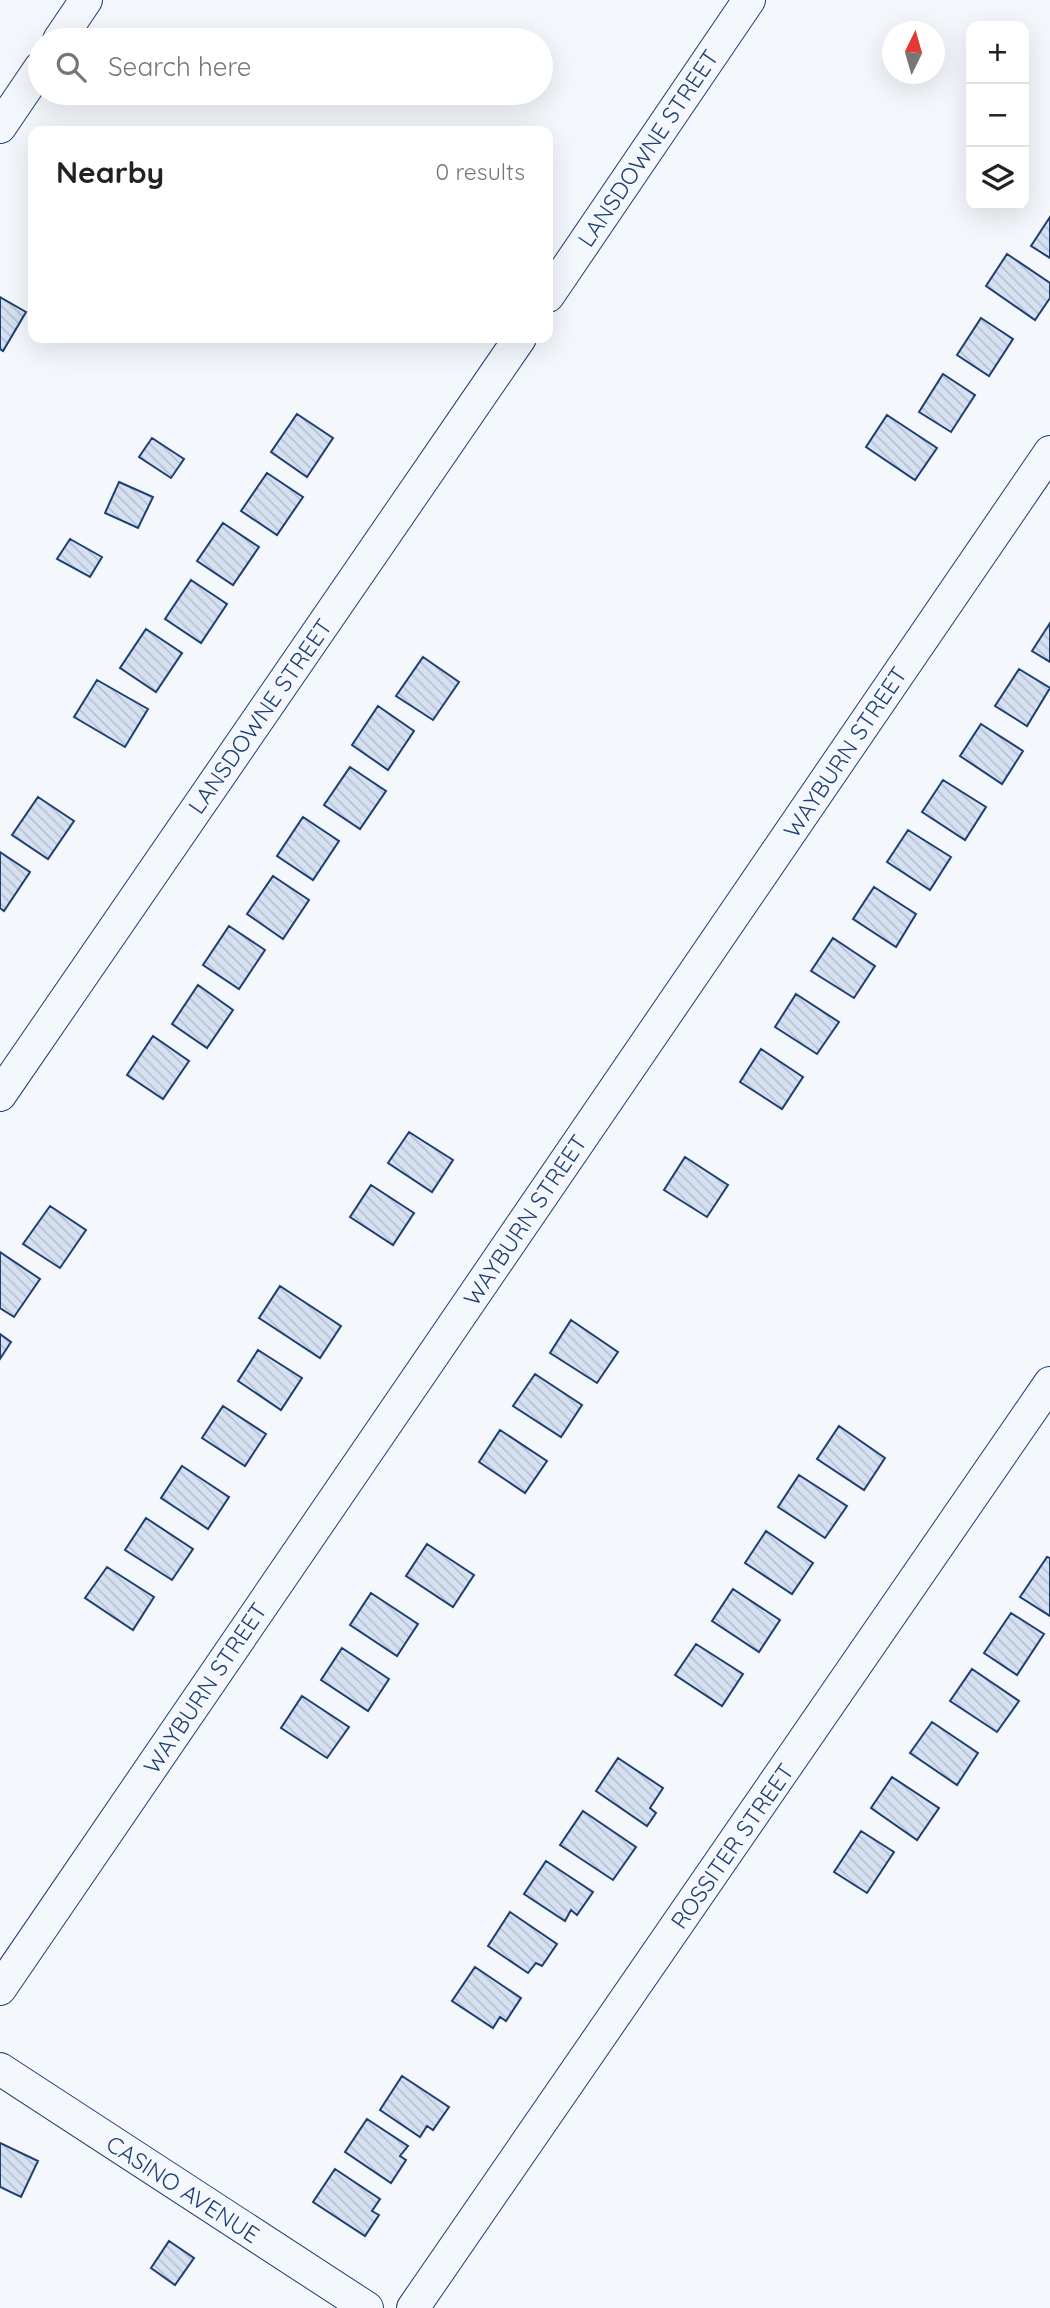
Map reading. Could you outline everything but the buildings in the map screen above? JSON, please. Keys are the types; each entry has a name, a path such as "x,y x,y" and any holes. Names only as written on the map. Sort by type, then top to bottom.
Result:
{"street":[{"path":"67,28 86,0"},
{"name":"LANSDOWNE STREET","path":"553,289 749,0"},
{"path":"0,127 28,86"},
{"name":"LANSDOWNE STREET","path":"0,1094 517,343"},
{"name":"WAYBURN STREET","path":"0,1989 1050,452"},
{"name":"ROSSITER STREET","path":"413,2308 1050,1383"},
{"name":"CASINO AVENUE","path":"0,2069 367,2308"}]}
